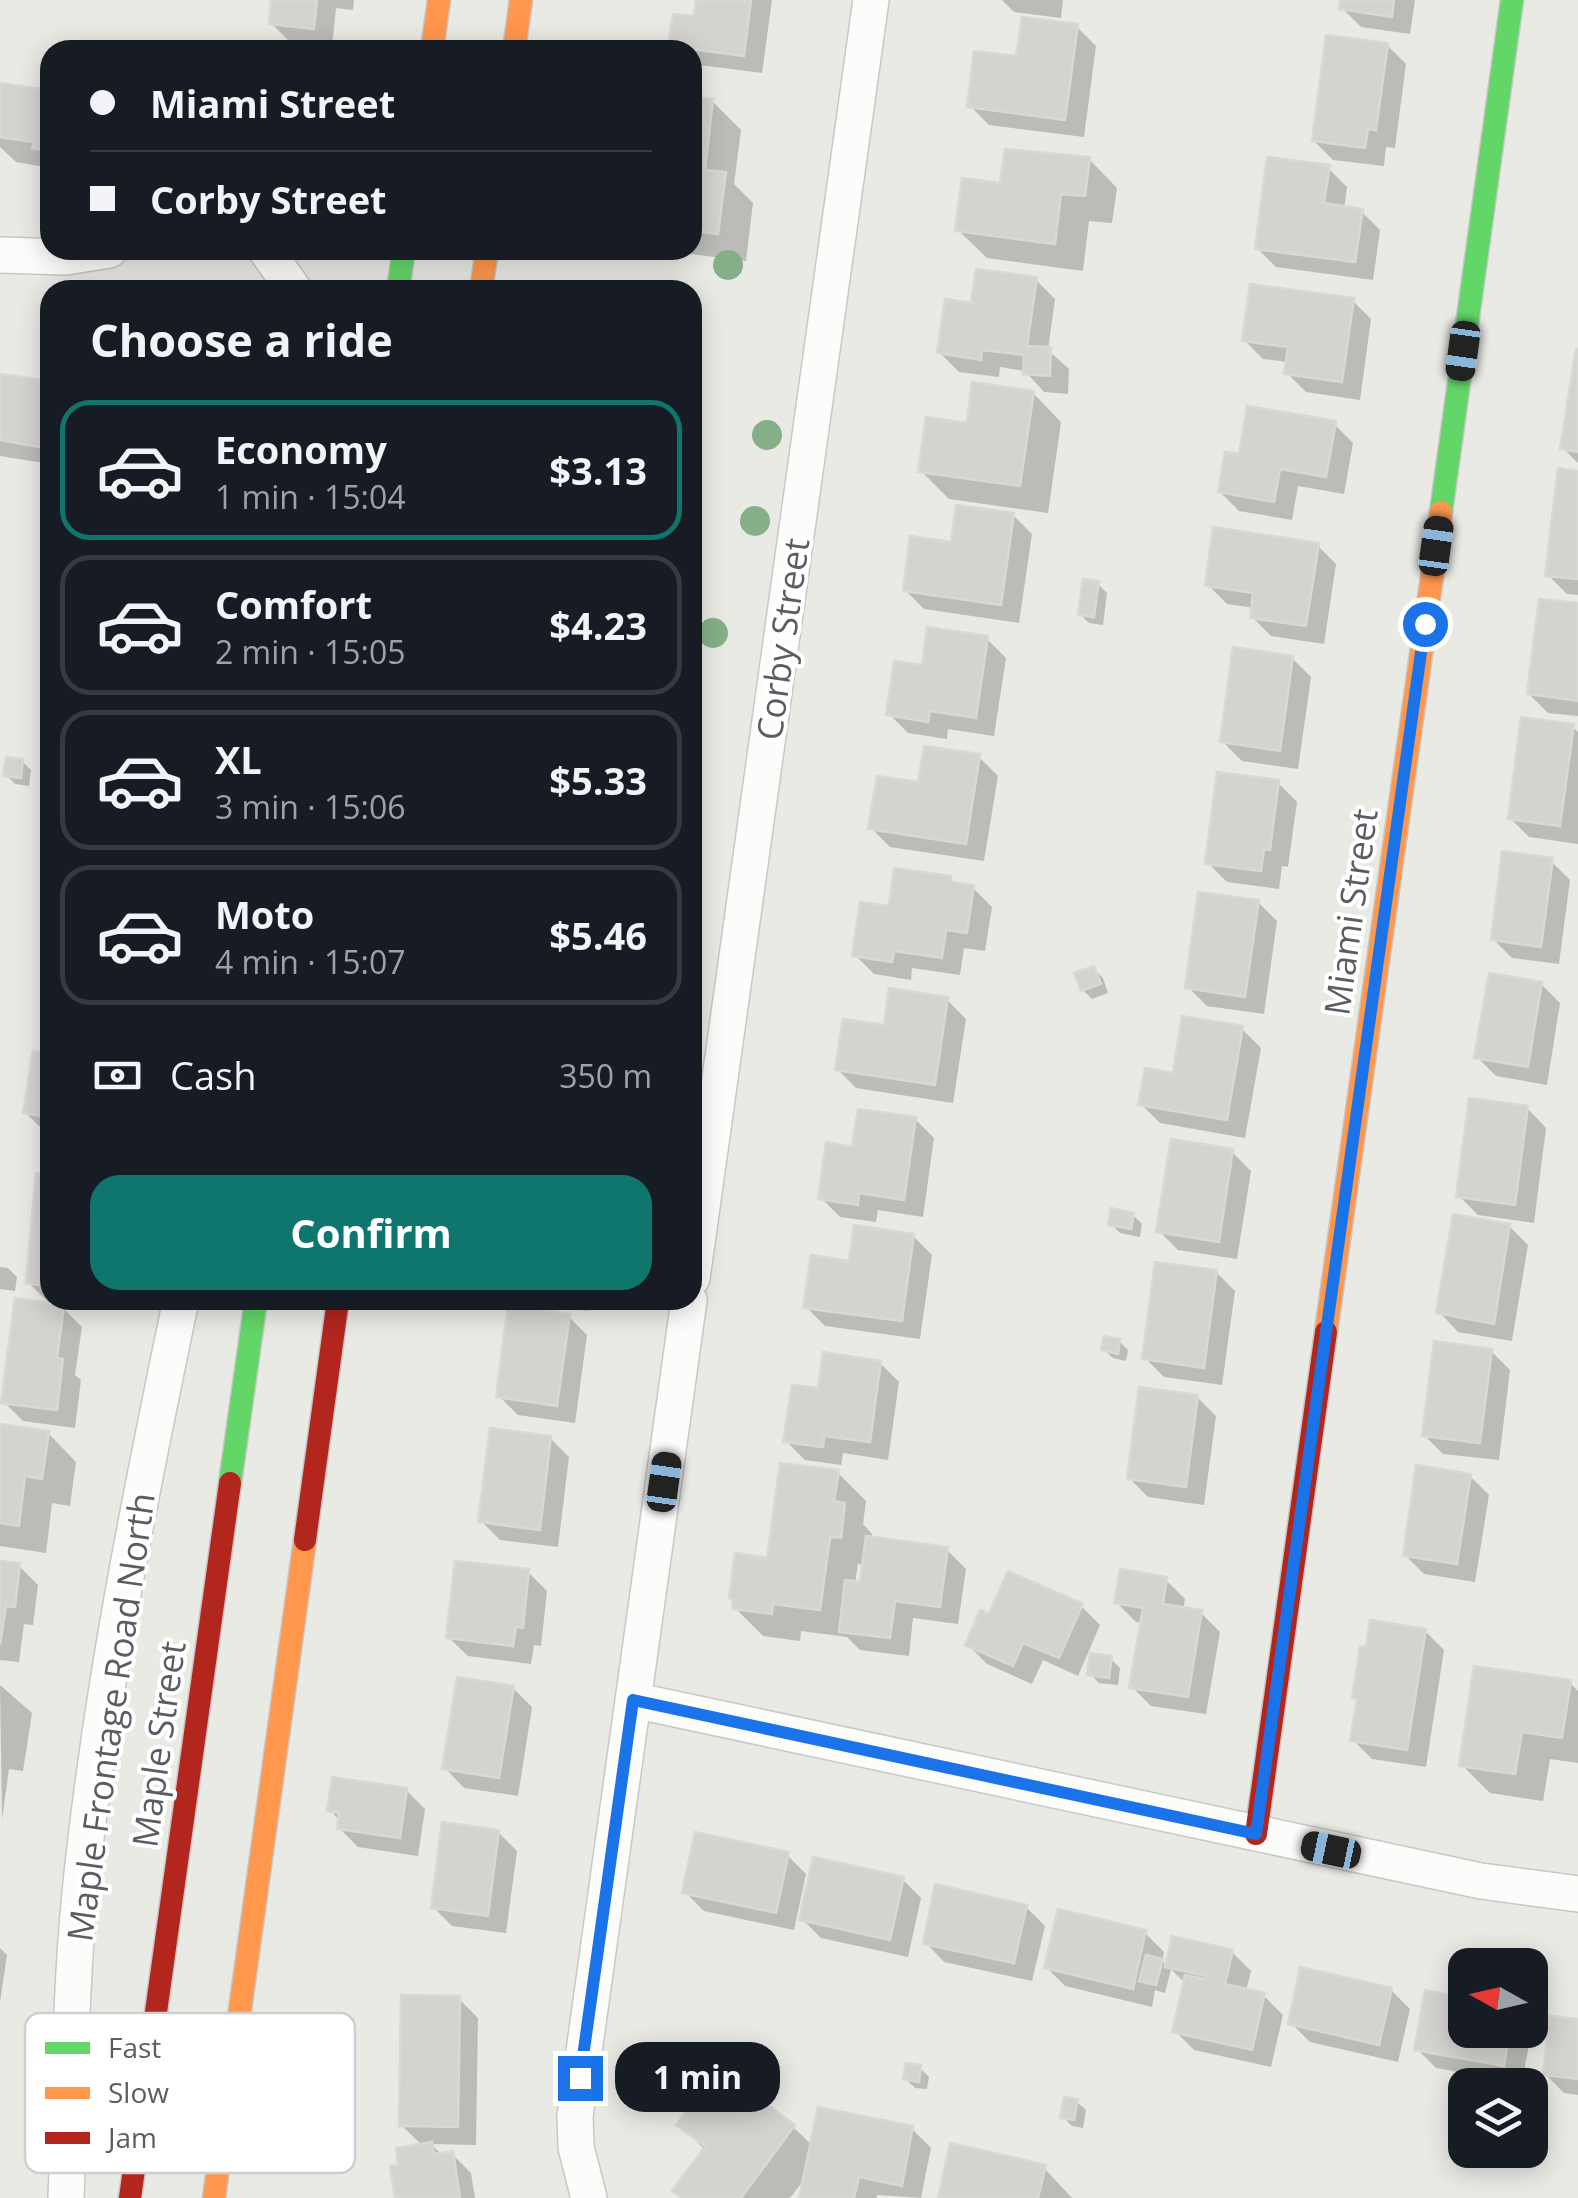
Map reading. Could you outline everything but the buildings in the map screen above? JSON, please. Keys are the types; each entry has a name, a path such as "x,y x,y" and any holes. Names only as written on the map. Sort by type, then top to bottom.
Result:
{"main road":[{"path":"433,40 439,0"},
{"path":"515,40 521,0"},
{"name":"Miami Street","path":"1256,1834 1512,0"},
{"name":"Maple Street","path":"156,2013 255,1310"},
{"path":"240,2013 337,1310"},
{"name":"Maple Street","path":"130,2198 134,2173"},
{"path":"214,2198 217,2173"}],"street":[{"name":"Corby Street","path":"702,1140 871,0"},
{"path":"0,255 40,256"},
{"name":"Maple Frontage Road North","path":"73,2013 85,1844 131,1543 179,1310"},
{"path":"589,2198 576,2147 575,2116 689,1310"},
{"path":"633,1700 1480,1881 1578,1894"},
{"name":"Maple Frontage Road North","path":"66,2198 67,2173"}],"traffic: fast":[{"path":"1441,512 1512,0"},
{"path":"400,280 402,260"},
{"path":"230,1483 255,1310"}],"traffic: slow":[{"path":"433,40 439,0"},
{"path":"515,40 521,0"},
{"path":"482,280 486,260"},
{"path":"1326,1332 1441,512"},
{"path":"240,2013 305,1540"},
{"path":"214,2198 217,2173"}],"traffic: jam":[{"path":"305,1540 337,1310"},
{"path":"1256,1834 1326,1332"},
{"path":"156,2013 230,1483"},
{"path":"130,2198 133,2173"}],"route":[{"path":"580,2078 633,1700 1256,1834 1425,624"}]}
